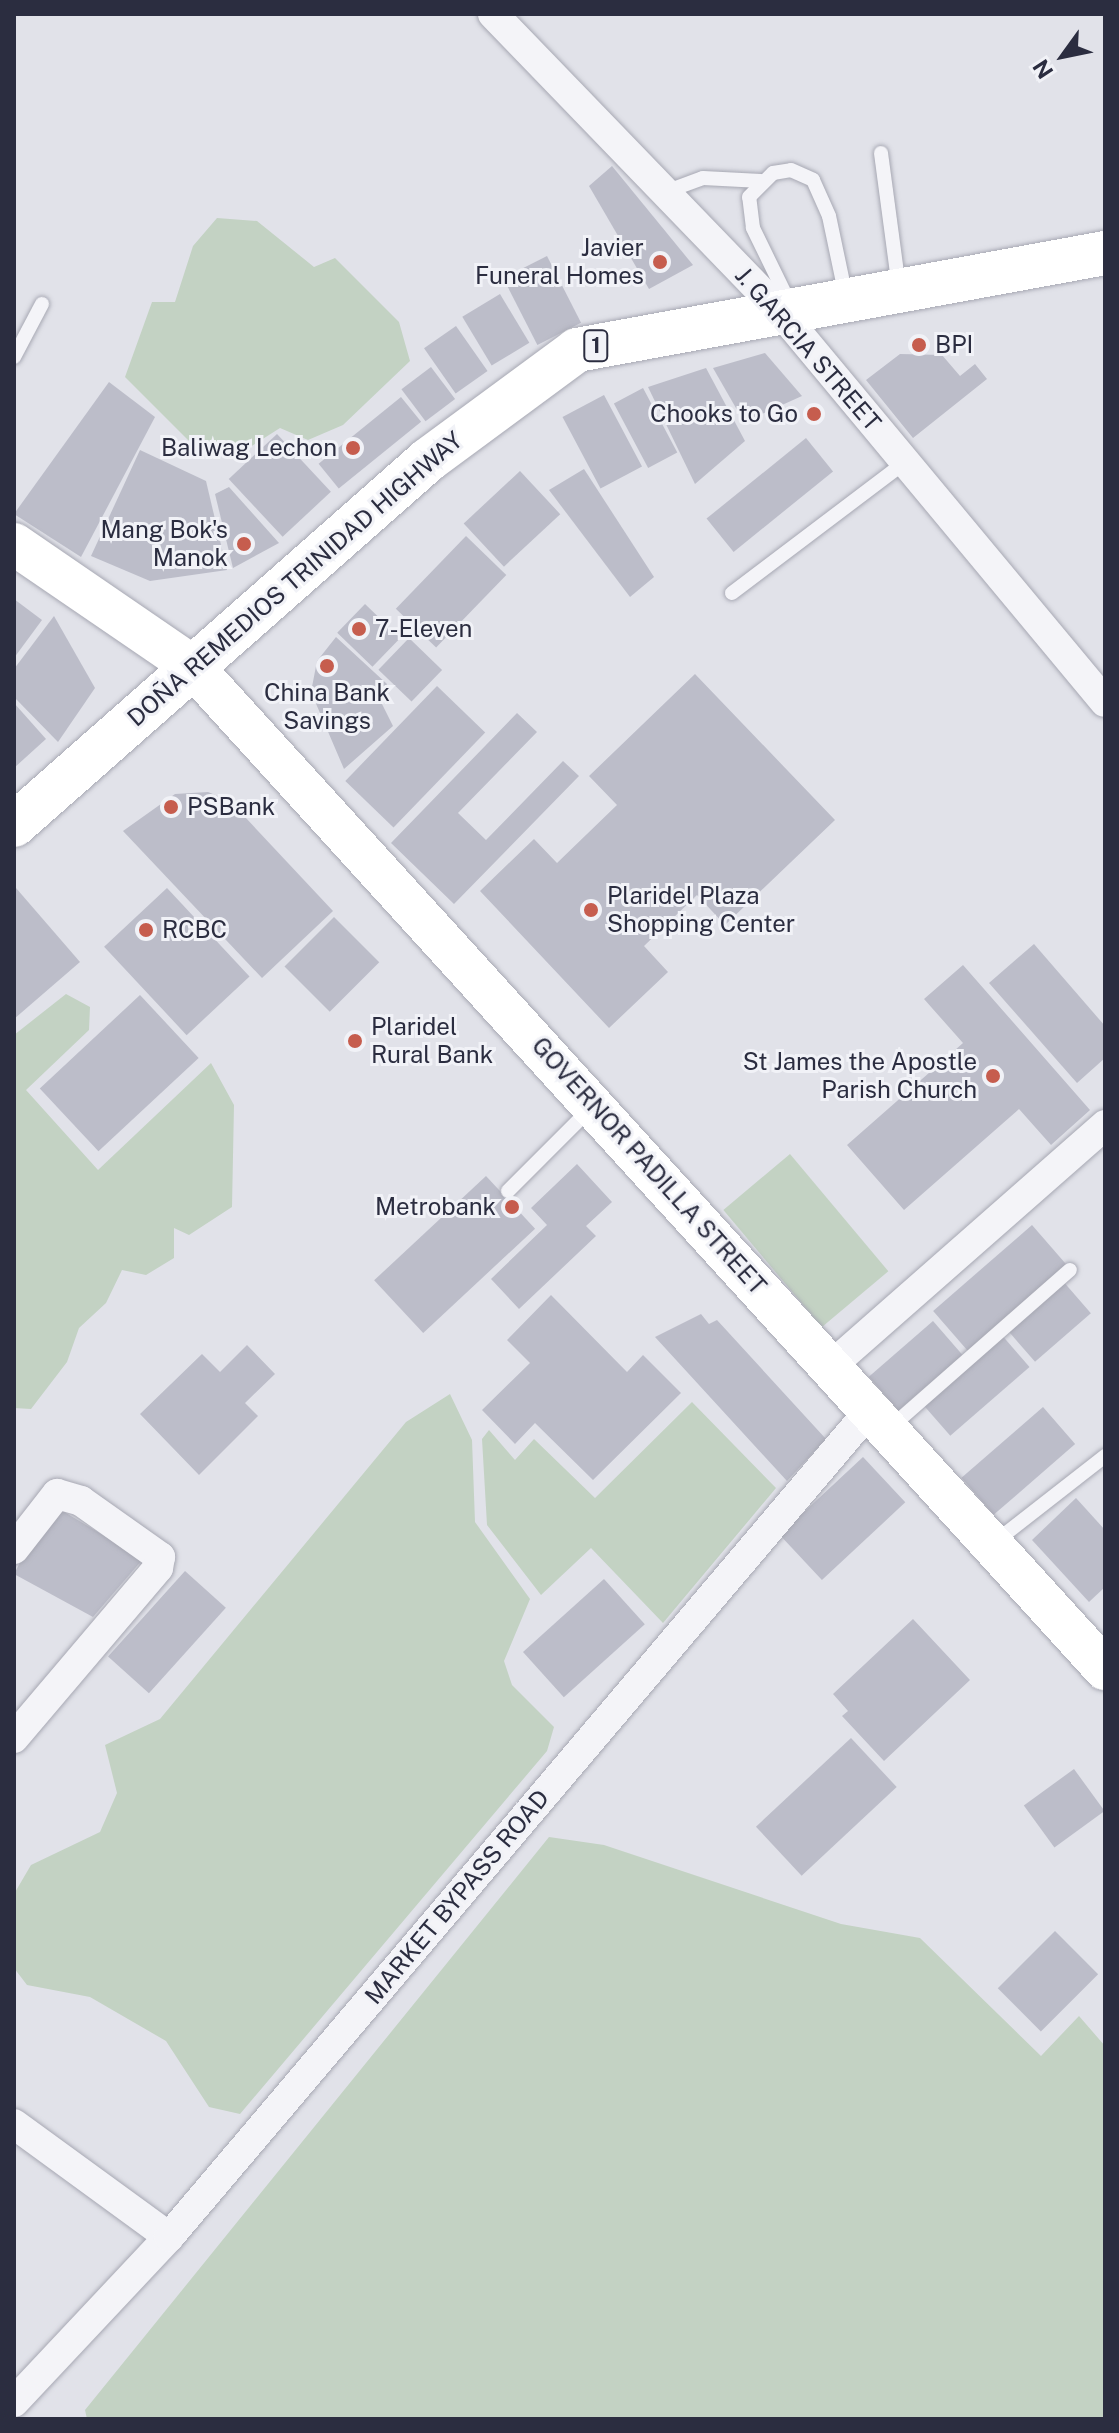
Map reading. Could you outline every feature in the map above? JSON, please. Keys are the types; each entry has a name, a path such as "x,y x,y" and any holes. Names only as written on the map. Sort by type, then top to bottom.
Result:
{"main road":[{"name":"DOÑA REMEDIOS TRINIDAD HIGHWAY","path":"14,825 191,665 428,460 577,350 785,308 1105,253"},
{"name":"GOVERNOR PADILLA STREET","path":"14,544 191,665 1105,1669"}],"street":[{"name":"J. GARCIA STREET","path":"493,14 665,192 785,308 905,462 1105,702"},
{"path":"831,1366 1105,1125"},
{"name":"MARKET BYPASS ROAD","path":"14,2402 169,2237 879,1420"},
{"path":"14,1549 57,1494 81,1501 160,1557 158,1568 14,1738"},
{"path":"14,2124 169,2237"}],"lane":[{"path":"881,153 899,288"},
{"path":"665,192 703,178 761,181 791,170 813,180 829,216 846,298"},
{"path":"761,181 749,197 753,228 785,308"},
{"path":"14,357 42,304"},
{"path":"732,593 905,462"},
{"path":"508,1191 594,1105"},
{"path":"879,1420 1070,1270"},
{"path":"991,1545 1105,1456"}],"green space":[{"path":"217,218 257,221 314,267 335,258 399,322 410,361 343,425 308,440 280,428 247,449 227,449 188,440 125,377 152,302 175,302 193,246"},
{"path":"66,994 90,1007 89,1030 26,1090 98,1170 211,1063 234,1105 232,1207 189,1235 174,1228 174,1258 146,1275 122,1270 106,1303 79,1328 67,1362 31,1409 14,1408 14,1035"},
{"path":"790,1154 888,1271 822,1327 723,1210"},
{"path":"450,1394 472,1440 475,1522 530,1599 504,1661 512,1685 554,1727 547,1751 240,2114 209,2107 166,2041 90,1997 27,1985 14,1968 14,1894 31,1865 100,1832 117,1793 105,1745 160,1719 406,1422"},
{"path":"692,1402 776,1488 663,1623 591,1548 541,1595 487,1525 482,1439 489,1430 515,1460 534,1439 595,1498"},
{"path":"549,1837 604,1845 841,1924 920,1938 1041,2056 1079,2016 1105,2046 1105,2419 87,2419 85,2410"}],"building":[{"path":"612,166 693,265 649,289 589,186"},
{"path":"547,256 581,323 537,345 503,278"},
{"path":"500,294 529,343 492,366 462,317"},
{"path":"456,326 488,371 456,393 424,348"},
{"path":"765,353 802,396 744,422 713,368"},
{"path":"900,354 942,355 960,376 975,364 987,379 913,438 866,380"},
{"path":"431,367 455,399 426,421 401,389"},
{"path":"706,368 745,441 695,484 648,387"},
{"path":"109,382 155,417 81,557 14,514"},
{"path":"643,388 677,452 648,468 614,403"},
{"path":"604,395 642,467 601,489 563,417"},
{"path":"401,397 421,422 339,489 319,464"},
{"path":"277,434 331,492 283,537 229,479"},
{"path":"806,438 833,471 734,552 707,519"},
{"path":"140,450 206,481 227,570 150,581 91,556"},
{"path":"584,469 654,577 630,597 549,490"},
{"path":"520,471 560,514 504,567 464,524"},
{"path":"229,487 279,543 233,568 215,494"},
{"path":"466,536 506,575 436,648 396,609"},
{"path":"14,599 42,620 14,658"},
{"path":"365,604 400,638 372,667 337,633"},
{"path":"54,616 95,688 58,742 14,697 14,669"},
{"path":"336,637 387,684 379,698 393,726 344,769 311,692 317,661"},
{"path":"409,638 442,670 412,702 378,670"},
{"path":"695,674 835,820 725,925 697,895 644,946 668,972 609,1028 480,891 534,839 557,863 617,805 589,776"},
{"path":"437,686 485,733 394,827 345,781"},
{"path":"14,703 46,739 14,768"},
{"path":"517,713 537,732 458,813 486,840 563,761 579,776 454,904 391,843"},
{"path":"208,792 230,801 333,911 262,978 123,831 175,794"},
{"path":"16,888 80,962 14,1019 14,890"},
{"path":"167,888 250,976 187,1035 104,947"},
{"path":"334,917 379,962 330,1012 285,966"},
{"path":"1034,944 1105,1026 1105,1058 1077,1083 989,983"},
{"name":"St James the Apostle Parish Church","path":"963,965 1090,1110 1051,1145 1019,1109 904,1210 847,1145 963,1043 924,999"},
{"path":"140,995 199,1058 98,1151 40,1088"},
{"path":"577,1164 612,1202 586,1226 596,1236 519,1309 491,1279 547,1225 531,1208"},
{"path":"486,1176 535,1229 423,1333 374,1280"},
{"path":"1032,1225 1067,1265 968,1351 933,1311"},
{"path":"1062,1280 1091,1313 1035,1362 1006,1329"},
{"path":"551,1295 627,1372 643,1355 681,1393 593,1480 535,1423 515,1444 482,1410 530,1363 507,1340"},
{"path":"701,1314 709,1324 717,1320 826,1439 787,1481 655,1337"},
{"path":"933,1321 963,1355 898,1411 869,1377"},
{"path":"1000,1333 1030,1367 950,1436 921,1402"},
{"path":"247,1345 275,1374 245,1403 258,1416 199,1475 140,1414 202,1354 220,1372"},
{"path":"1043,1407 1075,1444 994,1515 961,1478"},
{"path":"863,1457 905,1502 822,1580 780,1535"},
{"path":"1076,1498 1105,1530 1105,1587 1089,1602 1032,1540"},
{"path":"51,1504 143,1559 93,1617 14,1574"},
{"path":"185,1571 226,1608 149,1693 108,1656"},
{"path":"604,1579 645,1624 564,1697 523,1652"},
{"path":"913,1619 970,1680 884,1761 842,1716 848,1711 833,1694"},
{"path":"851,1738 897,1787 802,1876 756,1827"},
{"path":"1074,1769 1105,1811 1054,1848 1024,1805"},
{"path":"1055,1931 1098,1974 1041,2031 998,1988"}],"place":[{"name":"Javier Funeral Homes","path":"660,262"},
{"name":"BPI","path":"919,345"},
{"name":"Chooks to Go","path":"814,414"},
{"name":"Baliwag Lechon","path":"353,448"},
{"name":"Mang Bok's Manok","path":"244,544"},
{"name":"7-Eleven","path":"359,629"},
{"name":"China Bank Savings","path":"327,666"},
{"name":"PSBank","path":"171,807"},
{"name":"Plaridel Plaza Shopping Center","path":"591,910"},
{"name":"RCBC","path":"146,930"},
{"name":"Plaridel Rural Bank","path":"355,1041"},
{"name":"St James the Apostle Parish Church","path":"993,1076"},
{"name":"Metrobank","path":"512,1207"}]}
